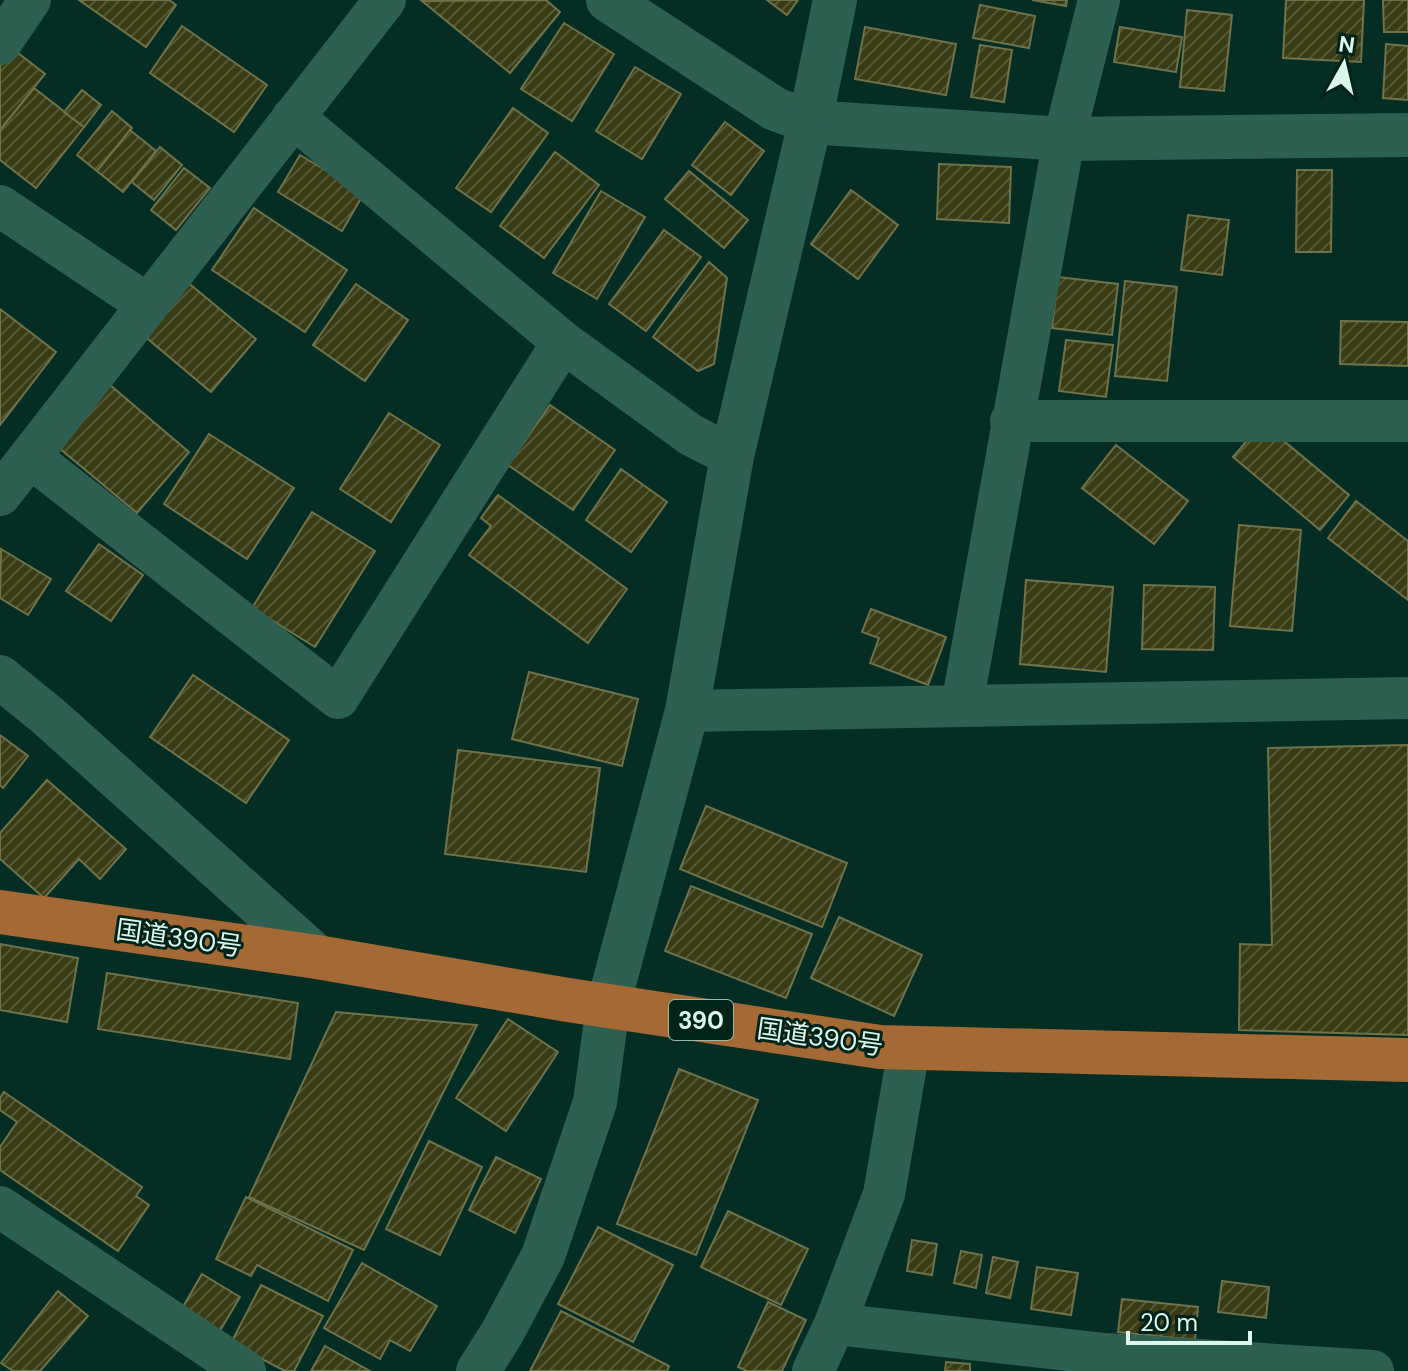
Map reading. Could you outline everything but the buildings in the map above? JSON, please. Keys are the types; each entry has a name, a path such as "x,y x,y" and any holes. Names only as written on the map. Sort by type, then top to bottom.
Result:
{"highway":[{"name":"国道390号","path":"0,912 317,957 608,1006 880,1047 1408,1060"}],"street":[{"path":"0,495 385,0"},
{"path":"608,0 775,109 810,122 1064,139 1408,135"},
{"path":"478,1371 543,1256 595,1102 608,1006 687,711 732,456 810,122 835,0"},
{"path":"962,705 1064,139 1099,0"},
{"path":"293,117 563,342 691,435 732,456"},
{"path":"0,206 148,305"},
{"path":"30,457 338,698 563,342"},
{"path":"1011,421 1408,421"},
{"path":"0,677 60,726 317,957"},
{"path":"687,711 1408,698"},
{"path":"813,1371 835,1324 884,1194 909,1048"},
{"path":"0,1207 245,1371"},
{"path":"835,1324 1090,1362 1373,1371"}]}
